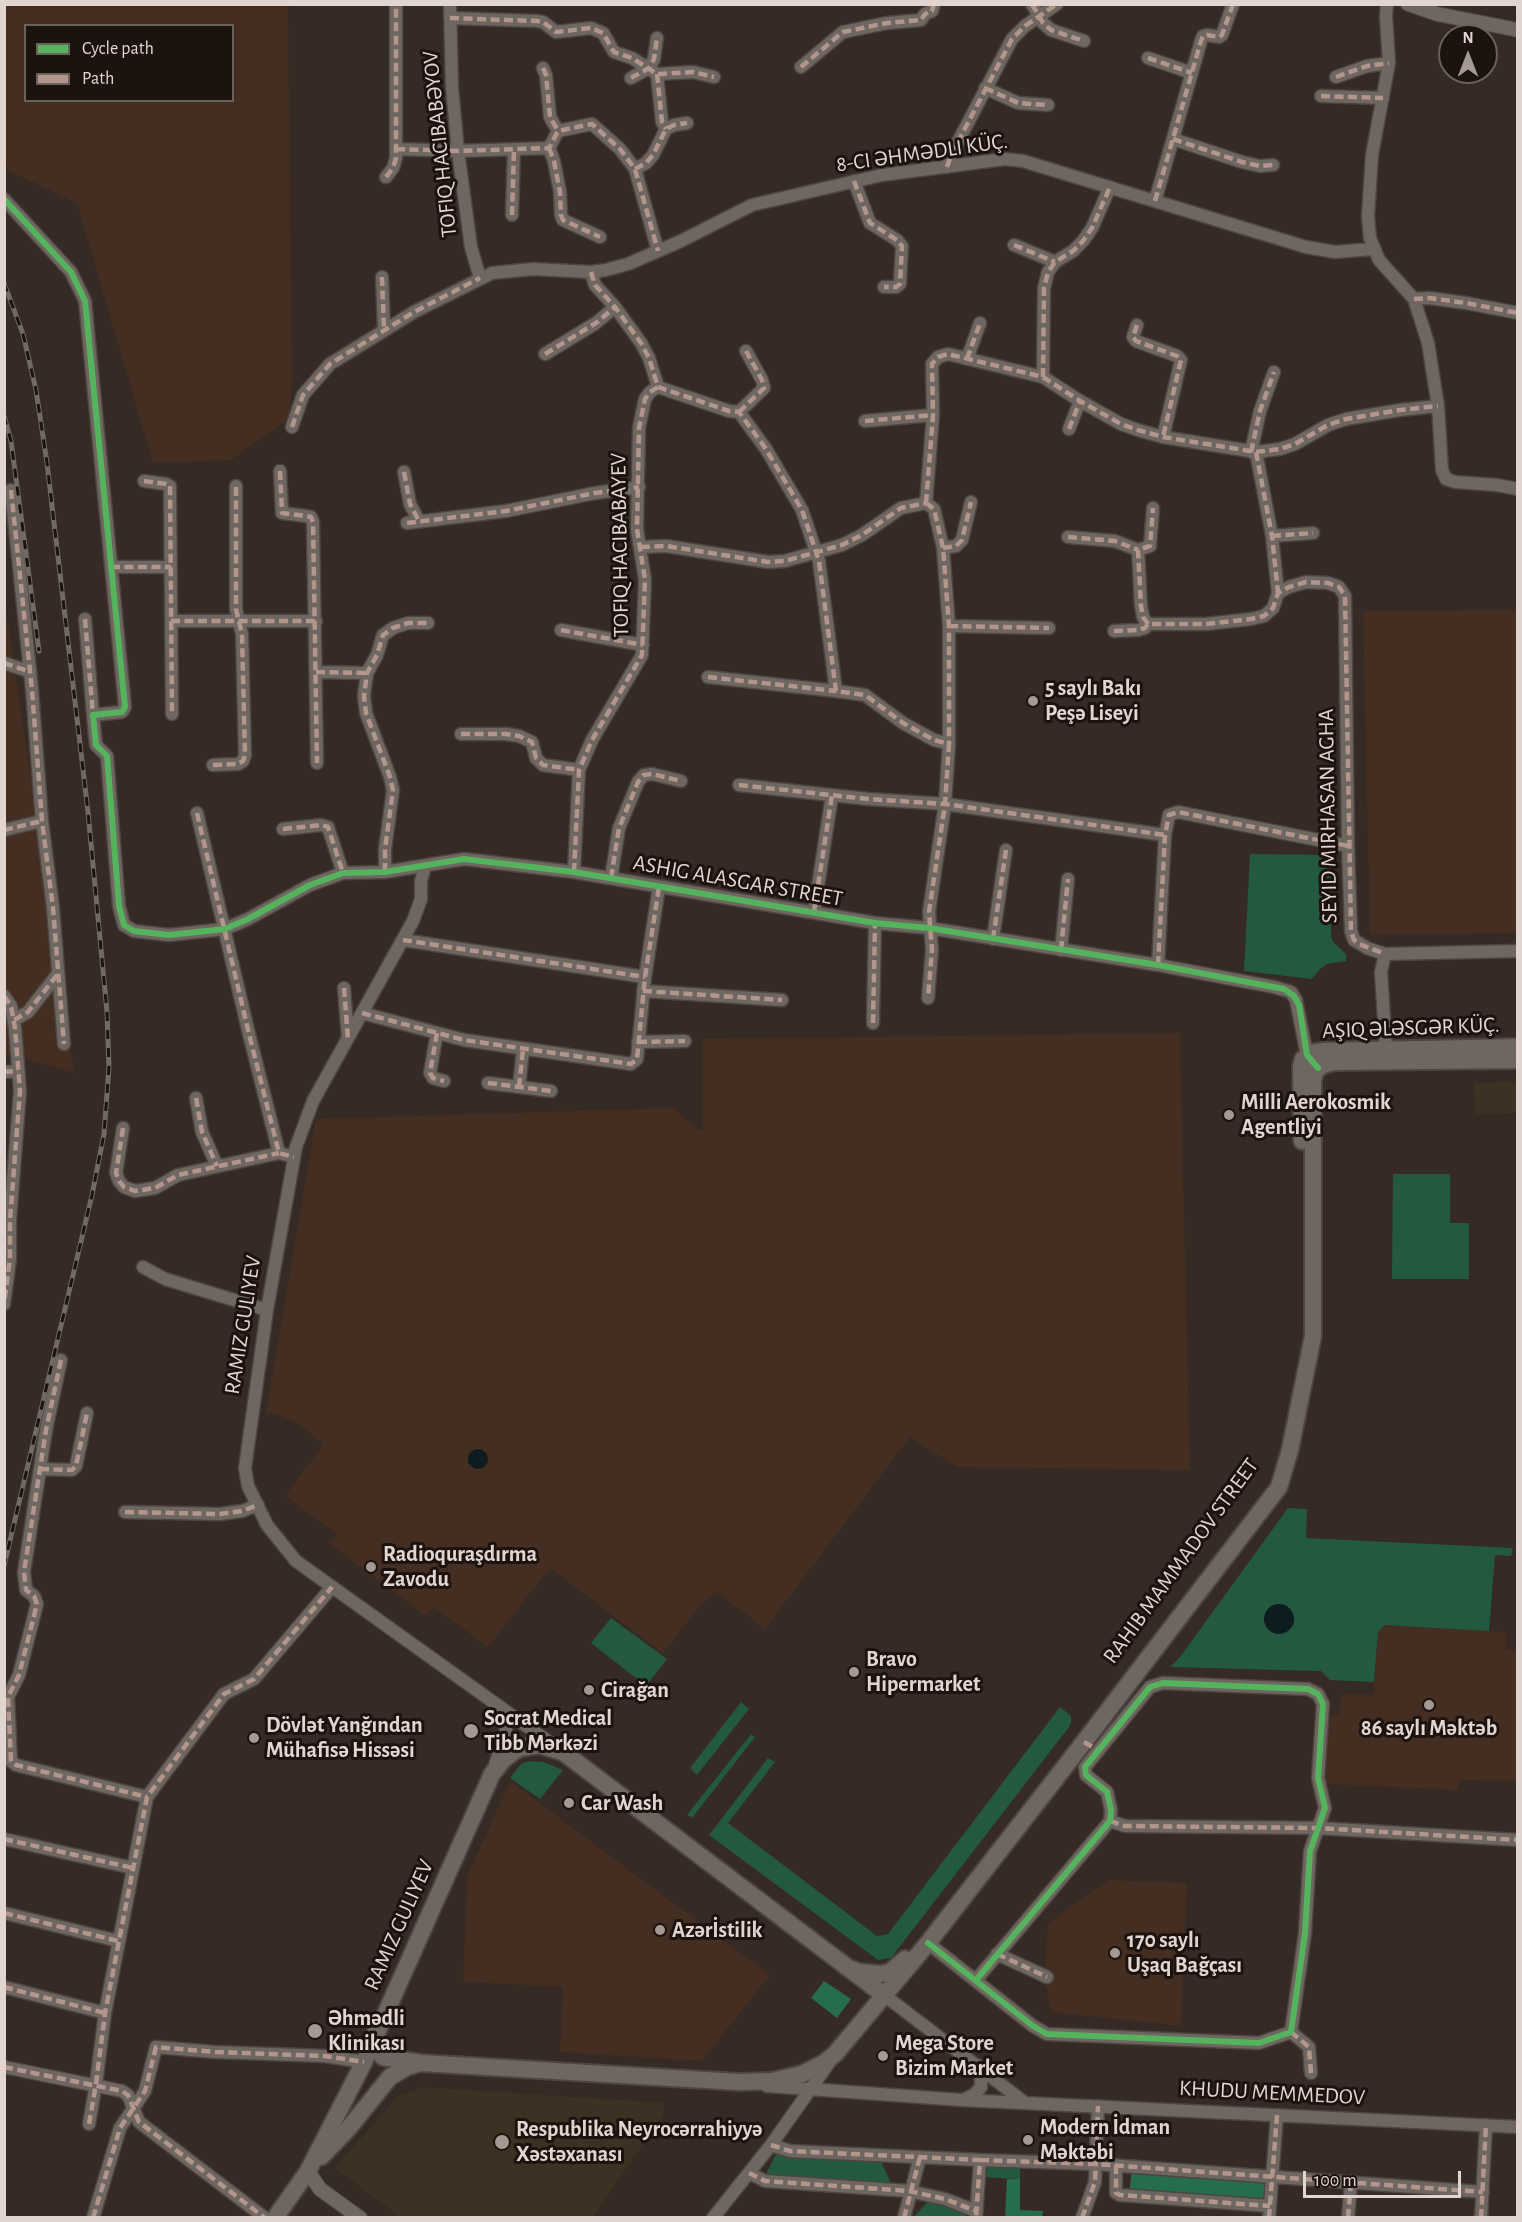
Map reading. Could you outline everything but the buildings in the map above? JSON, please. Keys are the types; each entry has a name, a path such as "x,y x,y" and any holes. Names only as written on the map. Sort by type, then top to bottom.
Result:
{"main road":[{"path":"1316,1063 1386,1055 1518,1047"},
{"path":"1386,1055 1518,1060"},
{"name":"RAHIB MAMMADOV STREET","path":"421,2063 739,2082 772,2080 802,2074 824,2063 835,2054 1091,1746 1275,1485 1310,1325 1301,1074 1303,1059 1316,1063"},
{"name":"RAHIB MAMMADOV STREET","path":"846,1967 859,1972 880,1974 890,1972 905,1959 1275,1485"},
{"name":"RAMIZ GULIYEV","path":"275,2217 308,2171 364,2062 492,1774 504,1759 519,1748 539,1745 563,1752"},
{"path":"563,1752 884,1995"},
{"path":"376,2032 376,2048 383,2057 421,2063"},
{"path":"364,2062 421,2063"},
{"path":"308,2171 348,2129 390,2077 406,2067 421,2063"}],"street":[{"path":"386,177 393,168 396,149 396,4"},
{"path":"450,4 452,88 458,151 471,247 480,278"},
{"path":"801,67 843,32 887,23 921,20 925,14 932,11 934,4"},
{"path":"1032,4 1051,30 1084,41"},
{"path":"947,167 985,88 1012,39 1025,26 1057,4"},
{"path":"1155,201 1203,36 1219,37 1222,35 1233,4"},
{"path":"1387,4 1389,63 1372,155 1368,205 1370,238 1373,249 1392,277 1413,299 1428,343 1438,406 1442,470 1446,479 1518,489"},
{"path":"1408,4 1437,14 1518,30"},
{"path":"450,18 537,21 543,22 556,32 591,28 603,33 614,52 632,58 653,71"},
{"path":"657,38 653,71 662,122 666,129"},
{"path":"1148,58 1192,73"},
{"path":"1336,77 1367,66 1389,63"},
{"path":"543,68 546,75 550,117 558,131"},
{"path":"631,78 653,71 693,72 714,77"},
{"path":"985,88 1018,103 1048,105"},
{"path":"1321,96 1383,98"},
{"path":"635,169 646,163 653,155 666,129 687,123"},
{"path":"558,131 592,124 620,149 635,169 658,251"},
{"path":"549,148 558,131"},
{"path":"1173,139 1242,162 1260,166 1273,165"},
{"path":"396,149 458,151 549,148"},
{"path":"549,148 554,160 563,220 600,237"},
{"path":"512,215 514,149"},
{"name":"8-CI ƏHMƏDLI KÜÇ.","path":"292,426 303,395 330,364 414,312 480,278 492,273 533,268 591,272 606,270 628,264 658,251 753,205 882,175 1005,159 1023,160 1306,247 1335,252 1373,249"},
{"path":"854,181 870,223 897,240 902,246 900,284 896,287 884,287"},
{"path":"1043,376 1044,288 1048,272 1055,262 1073,251 1087,234 1110,187"},
{"path":"4,199 71,272 85,301 125,707 122,712 93,715 85,619"},
{"path":"1014,245 1055,262"},
{"path":"591,272 595,285 615,307 649,358 658,387"},
{"path":"382,277 384,330"},
{"path":"1413,299 1429,298 1518,313"},
{"path":"545,354 596,323 615,307"},
{"path":"967,359 980,323"},
{"path":"1137,325 1133,337 1136,341 1177,356 1181,360 1163,437"},
{"path":"739,412 764,388 746,351"},
{"path":"926,503 933,415 932,364 938,357 948,354 1043,376 1080,401 1121,424 1163,437 1253,452 1280,449 1295,444 1328,425 1346,419 1438,406"},
{"path":"1114,631 1138,630 1145,628 1148,624 1206,624 1251,619 1264,615 1273,608 1278,593 1272,536 1253,452 1260,411 1274,372"},
{"path":"658,387 729,411 739,412 766,449 802,510 818,552 836,692"},
{"path":"574,872 579,770 592,740 642,655 645,580 637,529 640,415 645,399 658,387"},
{"path":"1069,429 1080,401"},
{"path":"865,421 933,415"},
{"path":"280,471 282,513 311,517 313,522 317,763"},
{"path":"404,472 413,522 506,510 639,487"},
{"path":"144,481 170,486 172,714"},
{"path":"213,765 238,764 243,761 245,755 242,634 236,609 236,486"},
{"path":"11,490 28,671 32,690 42,821 53,908 64,1044"},
{"path":"943,548 956,546 962,540 971,502"},
{"path":"641,548 666,546 768,562 785,561 842,545 901,507 926,503 934,509 943,548 950,626 945,804 929,912 932,950 928,998"},
{"path":"1068,537 1114,541 1138,550 1150,546 1153,508"},
{"path":"1272,536 1313,533"},
{"path":"1138,550 1141,606 1143,617 1148,624"},
{"path":"111,567 171,567"},
{"name":"SEYID MIRHASAN AGHA","path":"1278,593 1306,582 1328,583 1339,587 1345,596 1348,846 1351,931 1354,940 1385,954 1518,951"},
{"path":"171,621 316,621"},
{"path":"385,872 385,849 393,790 366,713 364,696 367,673 377,656 383,635 393,628 408,623 428,623"},
{"path":"950,626 1049,628"},
{"path":"561,630 643,645"},
{"path":"4,663 28,671"},
{"path":"316,672 367,673"},
{"path":"708,677 865,695 903,723 933,740 948,744"},
{"name":"ASHIG ALASGAR STREET","path":"93,715 96,745 107,756 119,906 124,926 134,931 169,935 225,929 310,885 343,873 385,872 464,859 574,872 875,923 929,928 1158,965 1274,987 1291,992 1299,1005 1316,1063"},
{"path":"461,734 519,736 532,742 539,762 543,765 579,770"},
{"path":"611,878 620,828 638,782 644,775 652,774 681,781"},
{"path":"739,785 945,804 1165,835"},
{"path":"814,912 832,795"},
{"path":"1158,965 1165,835 1169,814 1178,812 1348,846"},
{"path":"197,813 279,1153"},
{"path":"4,830 42,821"},
{"path":"283,829 321,825 328,827 343,873"},
{"path":"993,939 1005,850"},
{"name":"RAMIZ GULIYEV","path":"425,866 421,899 413,921 313,1101 304,1122 294,1157 267,1310 245,1468 248,1486 267,1526 296,1561 563,1752"},
{"path":"1061,950 1068,879"},
{"path":"362,1013 464,1040 631,1064 636,1059 643,991 659,886"},
{"path":"873,1023 875,923"},
{"path":"403,940 645,977"},
{"path":"1385,954 1381,972 1386,1055"},
{"path":"14,1020 28,1012 57,975"},
{"path":"344,988 348,1039"},
{"path":"643,991 782,1000"},
{"path":"4,996 11,1006 14,1020 20,1091 10,1220 10,1259 4,1304"},
{"path":"437,1033 430,1073 433,1078 444,1081"},
{"path":"638,1042 685,1041"},
{"path":"519,1087 524,1048"},
{"path":"4,1072 18,1071"},
{"path":"488,1083 551,1091"},
{"path":"196,1098 202,1132 217,1166"},
{"path":"123,1128 116,1173 118,1181 124,1187 143,1191 155,1188 178,1175 217,1166 279,1153 294,1157"},
{"path":"143,1267 165,1279 267,1310"},
{"path":"61,1360 40,1469 24,1572 26,1590 34,1596 37,1604 19,1675 9,1696 11,1761 16,1765 147,1797"},
{"path":"40,1469 72,1470 76,1466 87,1413"},
{"path":"125,1512 220,1514 258,1505"},
{"path":"89,2124 105,2013 147,1797 224,1694 254,1678 332,1587"},
{"path":"976,1980 1110,1821 1111,1810 1107,1792 1084,1771 1091,1746 1149,1687 1156,1683 1308,1689 1318,1694 1323,1704 1318,1778 1325,1808 1310,1851 1305,1933 1292,2032"},
{"path":"492,1774 506,1731 505,1720 497,1704"},
{"path":"1110,1821 1125,1826 1318,1828 1518,1840"},
{"path":"4,1839 132,1868"},
{"path":"4,1913 118,1941"},
{"path":"928,1943 1033,2026 1047,2034 1259,2043 1292,2032"},
{"path":"997,1954 1047,1977"},
{"path":"4,1987 105,2013"},
{"path":"884,1995 1024,2102"},
{"path":"1292,2032 1309,2047 1311,2073"},
{"path":"93,2217 120,2128 145,2091 156,2047 215,2052 325,2056 364,2062"},
{"path":"713,2217 771,2145 835,2054"},
{"path":"962,2100 975,2094 981,2087 978,2065"},
{"path":"4,2067 122,2091 128,2095 139,2122 147,2130 265,2217"},
{"name":"KHUDU MEMMEDOV","path":"739,2082 811,2090 962,2100 1518,2127"},
{"path":"1082,2217 1084,2206 1093,2190 1098,2106"},
{"path":"1116,2165 1116,2189 1120,2195 1270,2212 1277,2115"},
{"path":"1480,2217 1486,2125"},
{"path":"771,2145 790,2151 1116,2165 1483,2192"},
{"path":"904,2217 909,2191 920,2157"},
{"path":"749,2173 765,2181 909,2191 945,2199 976,2214 980,2160"},
{"path":"308,2171 320,2189 360,2217"},
{"path":"1348,2217 1351,2182"}],"shaded area":[{"path":"5,5 288,5 292,378 290,418 231,460 153,463 77,203 9,171 5,158"},
{"path":"5,602 74,1073 5,1053"},
{"path":"1517,610 1517,933 1370,935 1363,611"},
{"path":"1180,1033 1190,1470 957,1467 910,1437 765,1629 717,1592 703,1602 663,1653 550,1568 488,1647 434,1607 426,1616 330,1544 337,1534 285,1496 324,1444 298,1424 279,1415 266,1413 316,1119 674,1108 697,1129 703,1130 703,1039"},
{"path":"1517,1082 1517,1113 1475,1114 1474,1083"},
{"path":"478,1449 485,1452 488,1459 485,1466 478,1469 471,1466 468,1459 471,1452"},
{"path":"1279,1604 1290,1608 1294,1619 1290,1630 1279,1634 1268,1630 1264,1619 1268,1608"},
{"name":"86 saylı Məktəb","path":"1390,1624 1506,1632 1506,1649 1517,1650 1517,1781 1459,1780 1458,1790 1325,1784 1327,1715 1340,1714 1341,1694 1374,1695 1378,1632 1383,1626"},
{"name":"Azərİstilik","path":"510,1781 770,1975 702,2061 560,2052 563,1987 463,1982 467,1877"},
{"name":"170 saylı Uşaq Bağçası","path":"1109,1880 1187,1883 1181,2026 1051,2012 1045,1983 1048,1923"},
{"name":"Respublika Neyrocərrahiyyə Xəstəxanası","path":"423,2087 664,2103 663,2115 593,2217 400,2217 335,2168 398,2096"}],"green space":[{"path":"1250,854 1331,855 1331,936 1333,942 1346,954 1346,961 1327,964 1312,979 1244,971"},
{"path":"1393,1174 1450,1174 1450,1223 1469,1223 1469,1279 1392,1279"},
{"path":"1288,1508 1307,1509 1306,1538 1513,1548 1511,1556 1495,1555 1489,1631 1385,1625 1378,1632 1374,1682 1330,1680 1321,1671 1170,1667 1180,1657"},
{"path":"611,1618 667,1659 646,1686 591,1643"},
{"path":"741,1702 749,1709 697,1775 690,1768"},
{"path":"1060,1707 1071,1716 1069,1727 891,1958 878,1960 709,1835 768,1758 775,1762 728,1823 877,1936 888,1934"},
{"path":"751,1734 755,1737 692,1818 687,1815"},
{"path":"529,1761 544,1762 563,1770 540,1799 510,1778 521,1764"},
{"path":"824,1981 851,1999 837,2018 811,1998"},
{"path":"776,2154 880,2159 893,2188 764,2178"},
{"path":"994,2164 1020,2165 1020,2179 981,2177"},
{"path":"1132,2168 1268,2177 1265,2205 1129,2195"},
{"path":"1007,2179 1020,2179 1020,2210 1043,2211 1042,2217 1005,2217"},
{"path":"928,2201 957,2209 970,2218 913,2218"}],"railway":[{"path":"4,283 23,334 36,390 47,463 88,812 107,1012 109,1067 104,1134 92,1195 4,1566"},
{"path":"4,416 11,441 39,651"}],"marked path":[{"path":"386,177 393,168 396,158 396,4"},
{"path":"801,67 843,32 887,23 921,20 925,14 932,11 934,4"},
{"path":"1032,4 1043,23 1051,30 1084,41"},
{"path":"947,167 951,155 1012,39 1025,26 1057,4"},
{"path":"1155,201 1201,41 1203,36 1219,37 1222,35 1233,4"},
{"path":"450,18 537,21 543,22 556,32 591,28 603,33 614,52 632,58 657,74 693,72 714,77"},
{"path":"631,78 649,68 654,59 657,38"},
{"path":"1148,58 1192,73"},
{"path":"1336,77 1367,66 1389,63"},
{"path":"543,68 546,75 550,117 558,131"},
{"path":"657,74 662,122 666,129"},
{"path":"985,88 1018,103 1048,105"},
{"path":"1321,96 1383,98"},
{"path":"635,169 646,163 653,155 666,129 687,123"},
{"path":"396,149 458,151 549,148 558,131 592,124 620,149 635,169 658,251"},
{"path":"1173,139 1242,162 1260,166 1273,165"},
{"path":"549,148 554,161 563,220 600,237"},
{"path":"512,215 514,149"},
{"path":"854,181 870,223 897,240 902,246 900,284 896,287 884,287"},
{"path":"1043,377 1044,288 1048,272 1055,262 1073,251 1083,241 1092,228 1110,187"},
{"path":"1014,245 1055,262"},
{"path":"591,272 595,285 615,307 641,343 649,358 658,387 729,411 739,412 766,449 802,510 819,561 836,691 865,695 903,723 934,740 949,744 945,804 929,912 932,950 928,998"},
{"path":"382,277 384,330"},
{"path":"292,427 303,395 330,364 414,312 480,278"},
{"path":"1414,299 1429,298 1518,313"},
{"path":"545,354 596,323 615,307"},
{"path":"967,359 980,323"},
{"path":"1137,325 1133,337 1136,341 1177,356 1181,360 1163,437"},
{"path":"739,412 764,388 746,351"},
{"path":"926,503 933,415 932,364 938,357 948,354 1043,377 1121,424 1138,430 1163,437 1256,452 1280,449 1295,444 1328,425 1346,419 1438,406"},
{"path":"1251,452 1260,411 1274,372"},
{"path":"574,872 579,770 592,740 642,655 645,580 637,529 639,428 645,399 658,387"},
{"path":"1069,429 1080,401"},
{"path":"865,421 933,415"},
{"path":"1256,452 1272,536 1278,593"},
{"path":"280,471 282,513 311,517 313,522 317,763"},
{"path":"404,472 410,504 419,521"},
{"path":"144,481 170,486 172,714"},
{"path":"213,765 238,764 243,761 245,755 242,634 236,609 236,486"},
{"path":"407,523 506,511 595,493 639,487"},
{"path":"11,490 32,690 42,821 53,908 64,1044"},
{"path":"943,548 956,546 962,540 971,502"},
{"path":"926,503 934,509 943,548 949,626 949,744"},
{"path":"641,547 666,546 768,562 785,561 842,545 862,535 901,508 926,503"},
{"path":"1148,624 1143,617 1141,606 1138,550 1150,546 1153,508"},
{"path":"1272,536 1313,533"},
{"path":"1068,537 1115,541 1138,550"},
{"path":"111,567 171,567"},
{"path":"1114,631 1138,630 1145,628 1148,624 1206,624 1251,619 1264,616 1273,608 1278,593 1289,587 1306,582 1328,583 1339,587 1345,596 1351,931 1354,940 1359,944 1385,954"},
{"path":"85,619 93,715"},
{"path":"171,621 316,621"},
{"path":"385,872 385,849 393,790 366,713 364,696 367,673 377,655 383,635 393,628 408,623 428,623"},
{"path":"949,626 1049,628"},
{"path":"561,630 643,645"},
{"path":"4,663 28,671"},
{"path":"316,672 367,673"},
{"path":"708,677 836,691"},
{"path":"461,734 519,736 532,742 536,758 543,765 579,770"},
{"path":"611,878 619,828 638,782 644,775 652,774 681,781"},
{"path":"739,785 868,799 945,804 1165,835"},
{"path":"814,912 832,795"},
{"path":"1158,965 1165,835 1169,815 1178,812 1348,846"},
{"path":"197,813 279,1153 294,1157"},
{"path":"4,830 42,821"},
{"path":"283,829 321,825 328,827 343,873"},
{"path":"993,939 1006,850"},
{"path":"1061,950 1068,879"},
{"path":"362,1013 464,1040 631,1064 637,1059 645,977 659,887"},
{"path":"873,1023 875,923"},
{"path":"403,940 645,977"},
{"path":"14,1020 28,1012 57,975"},
{"path":"344,988 348,1039"},
{"path":"643,991 782,1000"},
{"path":"4,996 11,1006 15,1028 20,1091 10,1220 10,1259 4,1304"},
{"path":"437,1033 430,1073 433,1078 444,1081"},
{"path":"638,1042 685,1041"},
{"path":"519,1087 523,1049"},
{"path":"4,1072 18,1071"},
{"path":"488,1083 551,1091"},
{"path":"196,1098 202,1132 217,1166"},
{"path":"123,1128 116,1173 124,1187 135,1191 155,1188 178,1175 279,1153"},
{"path":"61,1360 46,1430 24,1572 26,1590 34,1596 37,1604 19,1675 8,1697 11,1761 16,1765 147,1797"},
{"path":"40,1469 72,1470 76,1466 87,1413"},
{"path":"125,1512 220,1514 242,1511 258,1505"},
{"path":"89,2124 105,2013 147,1797 224,1694 254,1679 332,1587"},
{"path":"1084,1742 1098,1750"},
{"path":"1110,1821 1125,1826 1318,1828 1518,1840"},
{"path":"4,1839 133,1868"},
{"path":"4,1913 118,1941"},
{"path":"997,1954 1047,1977"},
{"path":"4,1987 105,2013"},
{"path":"1291,2032 1309,2047 1311,2073"},
{"path":"93,2218 120,2128 145,2091 156,2047 215,2052 325,2056 364,2062"},
{"path":"4,2067 122,2091 128,2095 139,2122 265,2218"},
{"path":"1082,2218 1095,2182 1098,2106"},
{"path":"1269,2218 1277,2115"},
{"path":"1481,2218 1486,2125"},
{"path":"771,2145 790,2151 980,2160 976,2218"},
{"path":"904,2218 920,2157"},
{"path":"980,2160 1095,2164 1483,2192"},
{"path":"1116,2165 1116,2193 1120,2195 1270,2206"},
{"path":"749,2173 765,2181 909,2191 945,2199 976,2211"},
{"path":"1348,2218 1351,2182"}],"cycle path":[{"path":"4,199 71,272 85,301 125,707 122,712 93,715 96,745 107,756 119,906 124,925 134,931 169,935 225,929 310,885 343,873 385,872 464,859 574,872 875,923 929,928 1158,965 1284,989 1294,996 1299,1005 1307,1055 1318,1068"},
{"path":"928,1943 1033,2026 1047,2034 1259,2043 1291,2032 1305,1933 1310,1851 1325,1808 1318,1778 1323,1704 1318,1694 1308,1689 1163,1683 1150,1687 1085,1767 1086,1775 1107,1792 1111,1810 1110,1821 976,1980"}],"place":[{"name":"5 saylı Bakı Peşə Liseyi","path":"1033,701"},
{"name":"Milli Aerokosmik Agentliyi","path":"1229,1115"},
{"name":"Radioquraşdırma Zavodu","path":"371,1567"},
{"name":"Bravo Hipermarket","path":"854,1672"},
{"name":"Cirağan","path":"589,1690"},
{"name":"86 saylı Məktəb","path":"1429,1705"},
{"name":"Socrat Medical Tibb Mərkəzi","path":"471,1731"},
{"name":"Dövlət Yanğından Mühafisə Hissəsi","path":"254,1738"},
{"name":"Car Wash","path":"569,1803"},
{"name":"Azərİstilik","path":"660,1930"},
{"name":"170 saylı Uşaq Bağçası","path":"1115,1953"},
{"name":"Əhmədli Klinikası","path":"315,2031"},
{"name":"Mega Store Bizim Market","path":"883,2056"},
{"name":"Modern İdman Məktəbi","path":"1028,2140"},
{"name":"Respublika Neyrocərrahiyyə Xəstəxanası","path":"502,2142"}]}
